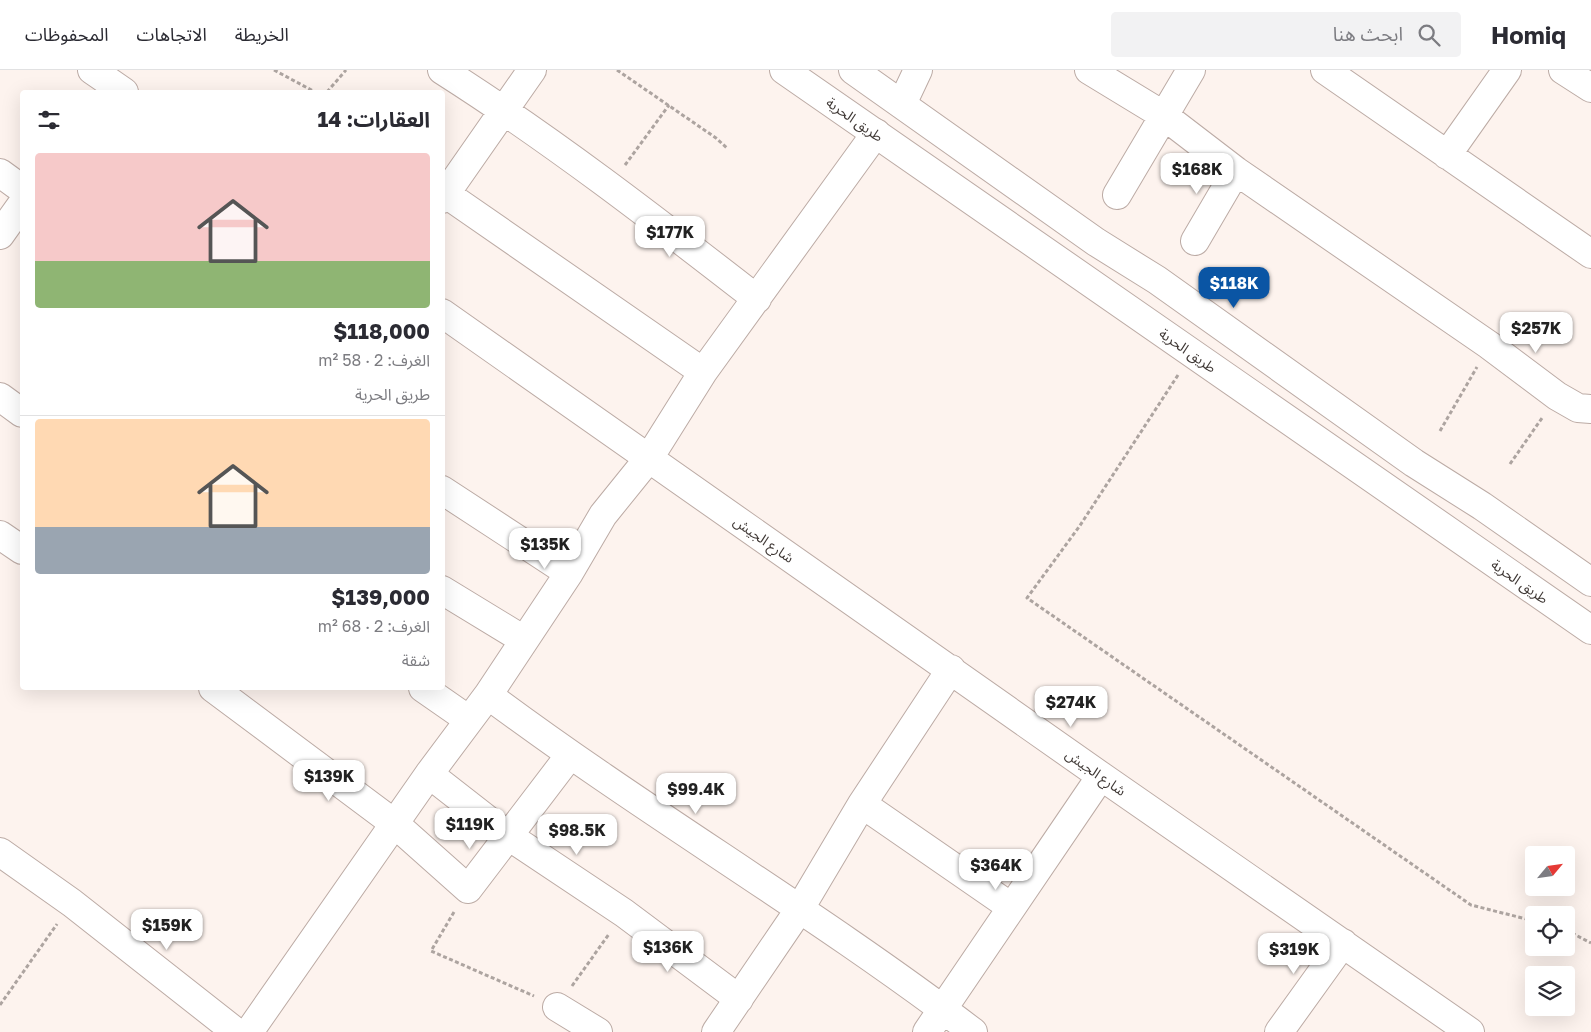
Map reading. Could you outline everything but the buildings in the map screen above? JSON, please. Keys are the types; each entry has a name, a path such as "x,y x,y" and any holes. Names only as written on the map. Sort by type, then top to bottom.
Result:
{"street":[{"path":"442,70 504,109 610,184 757,299"},
{"path":"445,196 532,70"},
{"name":"طريق الحرية","path":"784,70 1591,630"},
{"path":"853,70 1096,242 1157,280 1414,463 1482,506 1591,582"},
{"path":"902,104 918,70"},
{"path":"1089,70 1163,115 1236,171 1489,345 1557,396 1578,408 1591,408"},
{"path":"1117,195 1191,70"},
{"path":"1325,70 1591,254"},
{"path":"1447,155 1507,70"},
{"path":"1563,70 1591,88"},
{"path":"249,1032 429,774 488,695 569,573 603,515 649,458 703,372 876,133"},
{"path":"1196,241 1236,171"},
{"path":"0,173 20,188"},
{"path":"445,198 703,372"},
{"path":"0,235 20,207"},
{"name":"شارع الجيش","path":"445,315 1101,776 1470,1032"},
{"path":"0,397 20,412"},
{"path":"445,492 569,573"},
{"path":"445,592 524,640"},
{"path":"716,1032 799,910 862,804 951,669"},
{"path":"216,690 395,824 468,889 570,756"},
{"path":"426,690 469,720"},
{"path":"488,695 570,756 799,910 973,1032"},
{"path":"429,774 507,836 624,913 739,1000"},
{"path":"927,1032 944,1010 1011,907 1101,776"},
{"path":"862,804 1011,907"},
{"path":"4,863 72,903 236,1032"},
{"path":"1279,1032 1342,943"},
{"path":"558,1007 598,1032"}],"path":[{"path":"274,70 311,90"},
{"path":"329,90 346,70"},
{"path":"617,70 669,104 716,138 728,150"},
{"path":"610,184 669,104"},
{"path":"1440,431 1489,345"},
{"path":"1192,353 1079,527 1027,598 1471,905 1525,918"},
{"path":"1510,464 1557,396"},
{"path":"468,889 431,951 558,1007 624,913"},
{"path":"0,1005 72,903"},
{"path":"1575,935 1591,943"}]}
